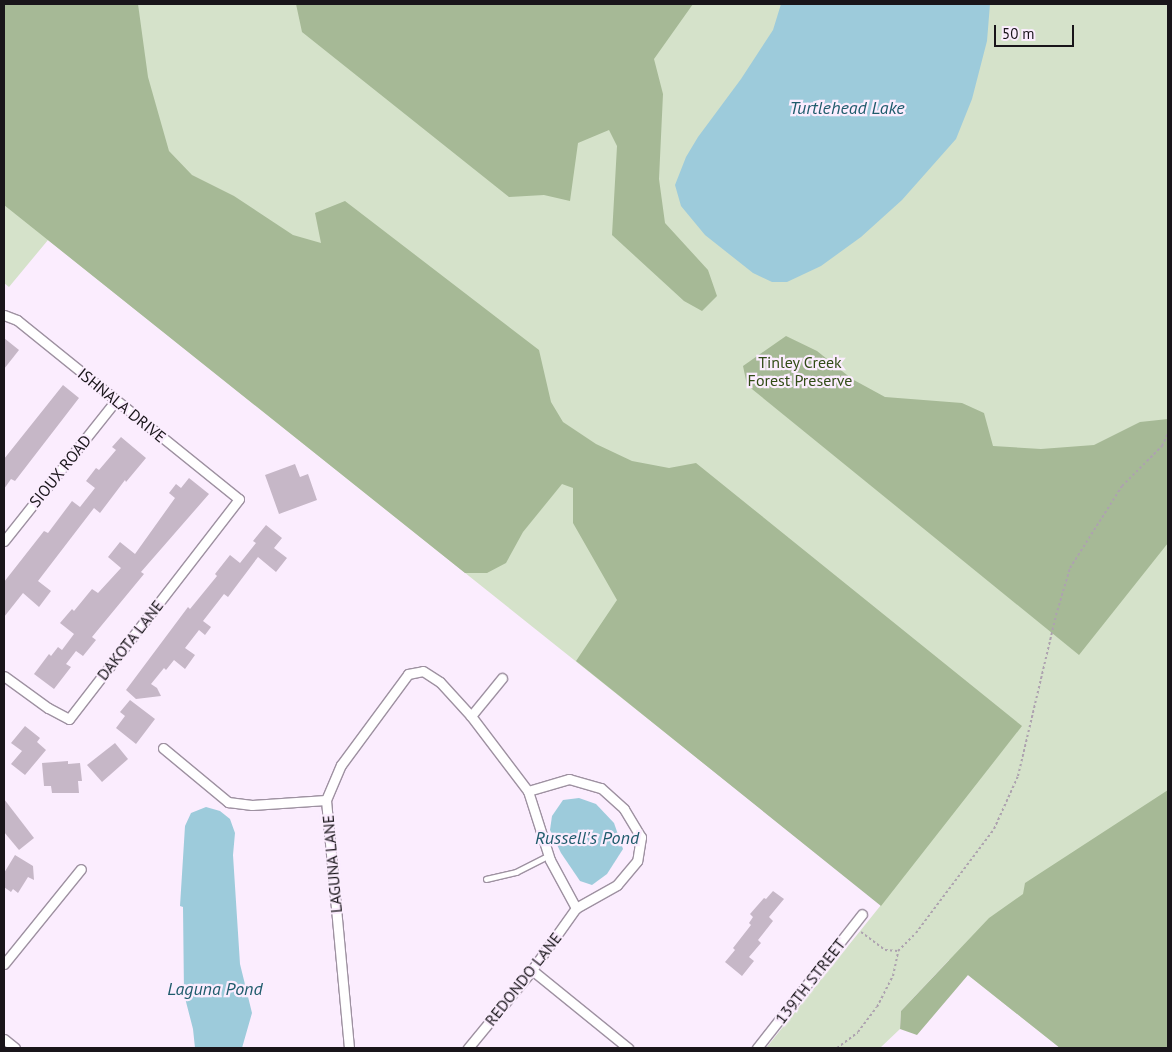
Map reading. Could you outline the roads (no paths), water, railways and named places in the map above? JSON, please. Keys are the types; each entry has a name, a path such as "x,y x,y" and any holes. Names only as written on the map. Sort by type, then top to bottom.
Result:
{"street":[{"name":"ISHNALA DRIVE","path":"4,315 17,320 239,499"},
{"name":"SIOUX ROAD","path":"4,541 116,400"},
{"name":"DAKOTA LANE","path":"4,676 48,708 69,719 239,499"},
{"name":"LAGUNA LANE","path":"349,1048 326,800 341,765 408,674 423,671 440,682 471,716"},
{"path":"502,678 471,716 528,791 548,856 576,908"},
{"path":"163,748 228,802 252,805 326,800"},
{"name":"REDONDO LANE","path":"468,1048 532,970 576,908 617,885 637,861 641,837 624,809 601,788 569,779 528,791"},
{"path":"4,964 81,869"},
{"name":"139TH STREET","path":"757,1048 862,914"},
{"path":"532,970 628,1048"},
{"path":"4,1039 15,1048"}],"lane":[{"path":"486,879 516,872 548,856"}],"water":[{"name":"Turtlehead Lake","path":"781,4 990,4 987,41 972,99 956,139 902,200 861,237 821,266 787,282 772,282 753,273 705,235 681,206 675,185 686,157 698,137 741,79 773,30"},
{"name":"Russell's Pond","path":"579,798 596,804 614,823 623,849 607,874 592,885 580,881 561,853 550,830 552,816 563,800"},
{"name":"Laguna Pond","path":"206,807 220,811 230,819 235,833 233,855 240,964 252,1013 242,1048 195,1048 193,1029 184,994 183,907 180,906 185,826 191,813"}],"park label":[{"name":"Tinley Creek Forest Preserve","path":"800,371"}]}
